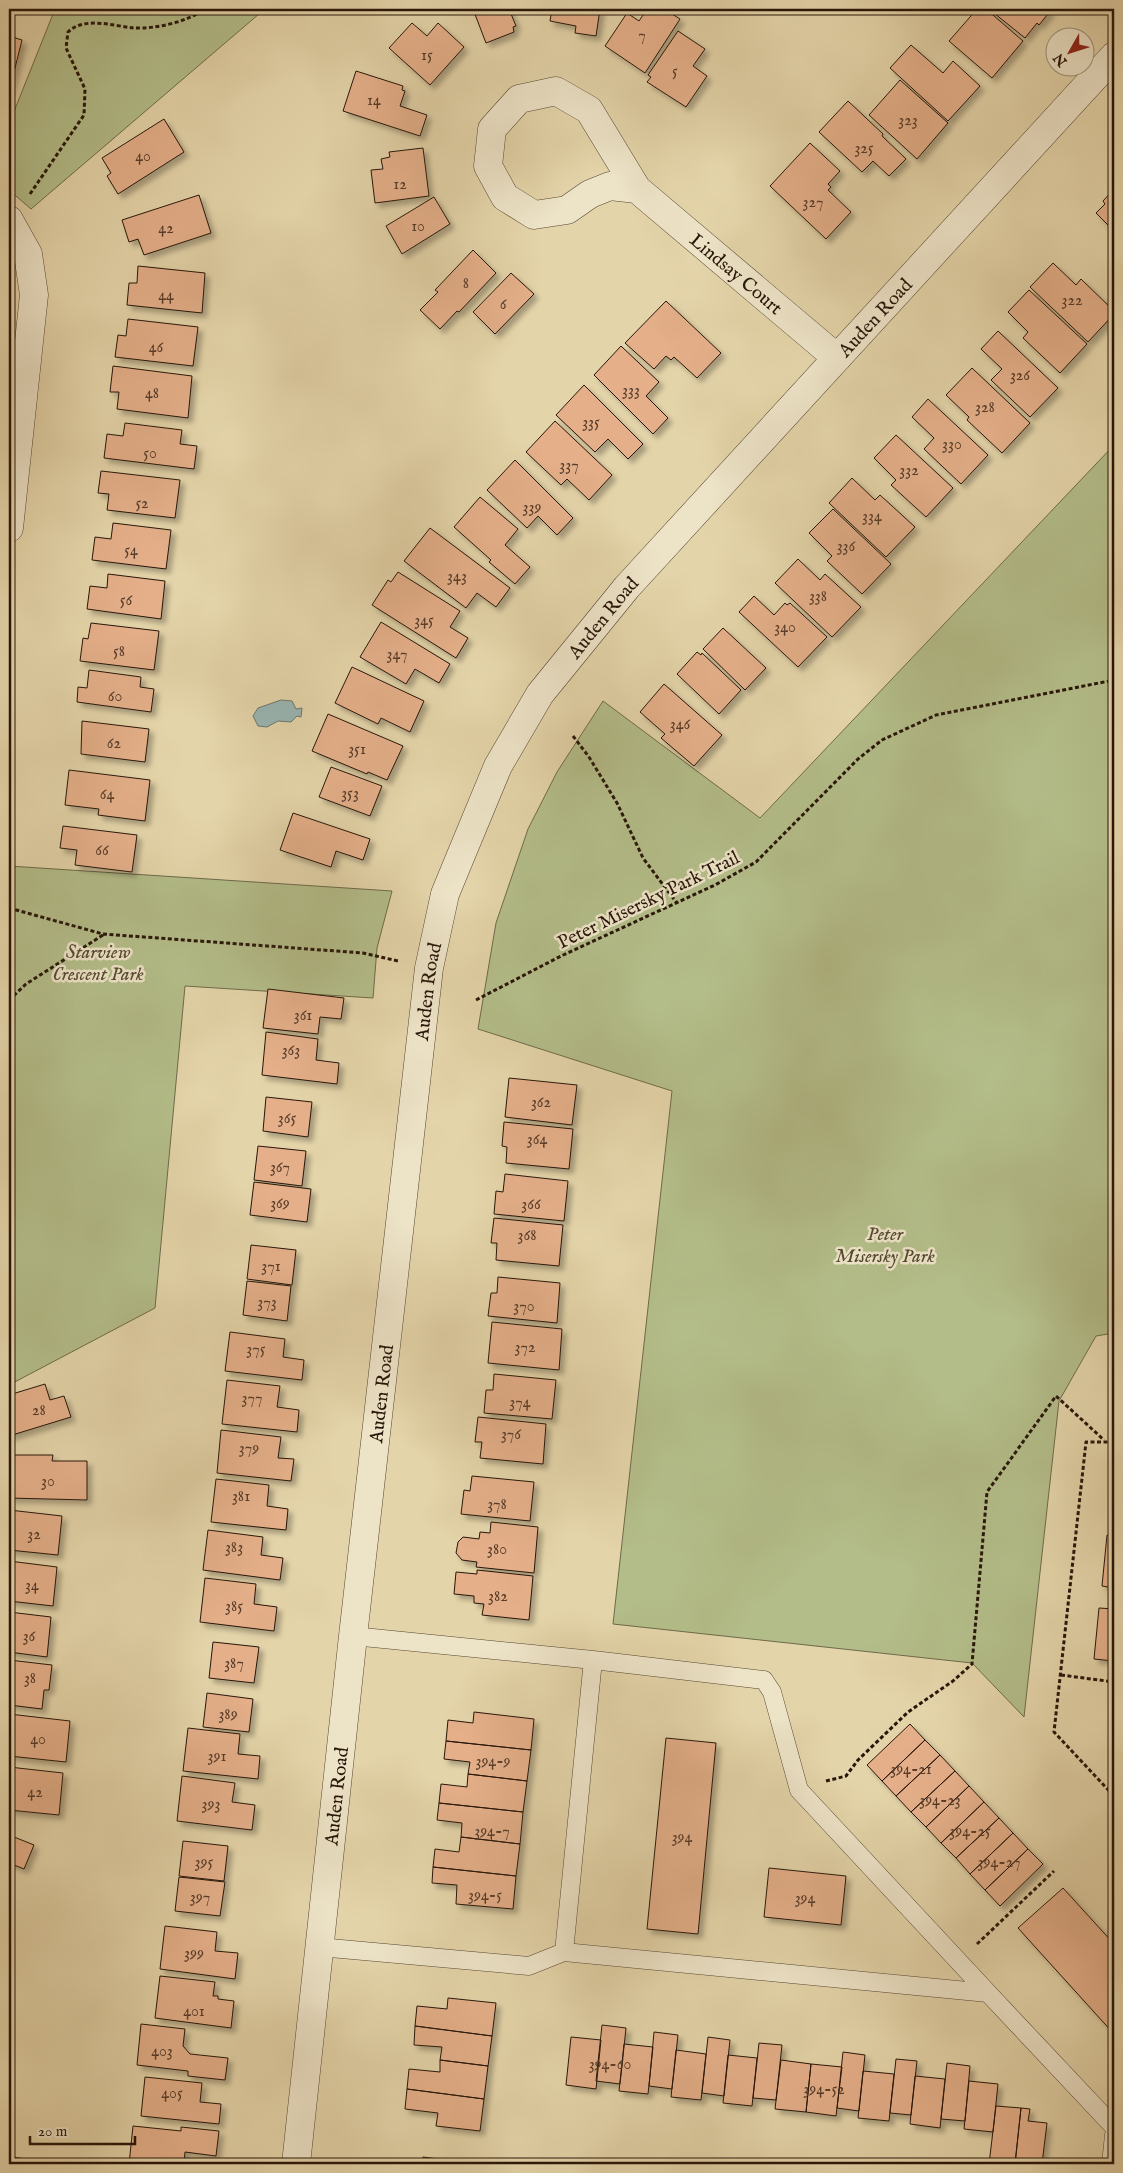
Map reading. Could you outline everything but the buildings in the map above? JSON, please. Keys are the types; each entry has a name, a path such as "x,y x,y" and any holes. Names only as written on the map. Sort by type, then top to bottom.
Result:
{"street":[{"name":"Auden Road","path":"296,2164 353,1636 429,968 445,894 498,766 540,694 627,586 1114,56"},
{"name":"Lindsay Court","path":"637,188 610,186 590,194 567,210 534,215 505,197 488,166 492,129 519,99 556,91 589,110 637,188 838,358"},
{"path":"9,220 28,254 34,295 9,528"}],"lane":[{"path":"353,1636 593,1660 764,1680 772,1692 799,1790 1114,2127"},
{"path":"564,1952 593,1660"},
{"path":"319,1947 529,1966 564,1952 988,1993"},
{"path":"1111,2164 1114,2135"}],"path":[{"path":"30,194 84,115 86,89 66,48 68,32 75,26 92,23 137,28 165,24 197,14 204,9"},
{"name":"Peter Misersky Park Trail","path":"476,1000 561,956 715,885 756,862 858,759 882,740 936,715 1114,680"},
{"path":"573,736 589,757 617,803 643,858 676,902"},
{"path":"9,908 103,934 363,953 405,963"},
{"path":"9,1000 26,984 103,934"},
{"path":"799,1790 846,1776 858,1760 908,1712 953,1681 972,1664 987,1492 1056,1396 1104,1440"},
{"path":"1114,1442 1104,1440 1086,1442 1062,1675 1054,1732 1114,1796"},
{"path":"1062,1675 1114,1682"},
{"path":"958,1961 1054,1872"}],"green space":[{"path":"55,9 260,9 259,14 31,209 9,190 9,124"},
{"name":"Peter Misersky Park","path":"1114,445 1114,1333 1096,1336 1059,1401 1024,1717 972,1663 613,1624 672,1091 478,1029 496,923 528,829 557,772 603,701 760,818"},
{"name":"Starview Crescent Park","path":"9,866 392,891 377,948 373,998 185,986 155,1308 9,1385"}],"water":[{"path":"281,700 292,701 296,709 302,708 301,717 297,716 291,722 278,721 267,727 258,726 253,716 258,708"}]}
